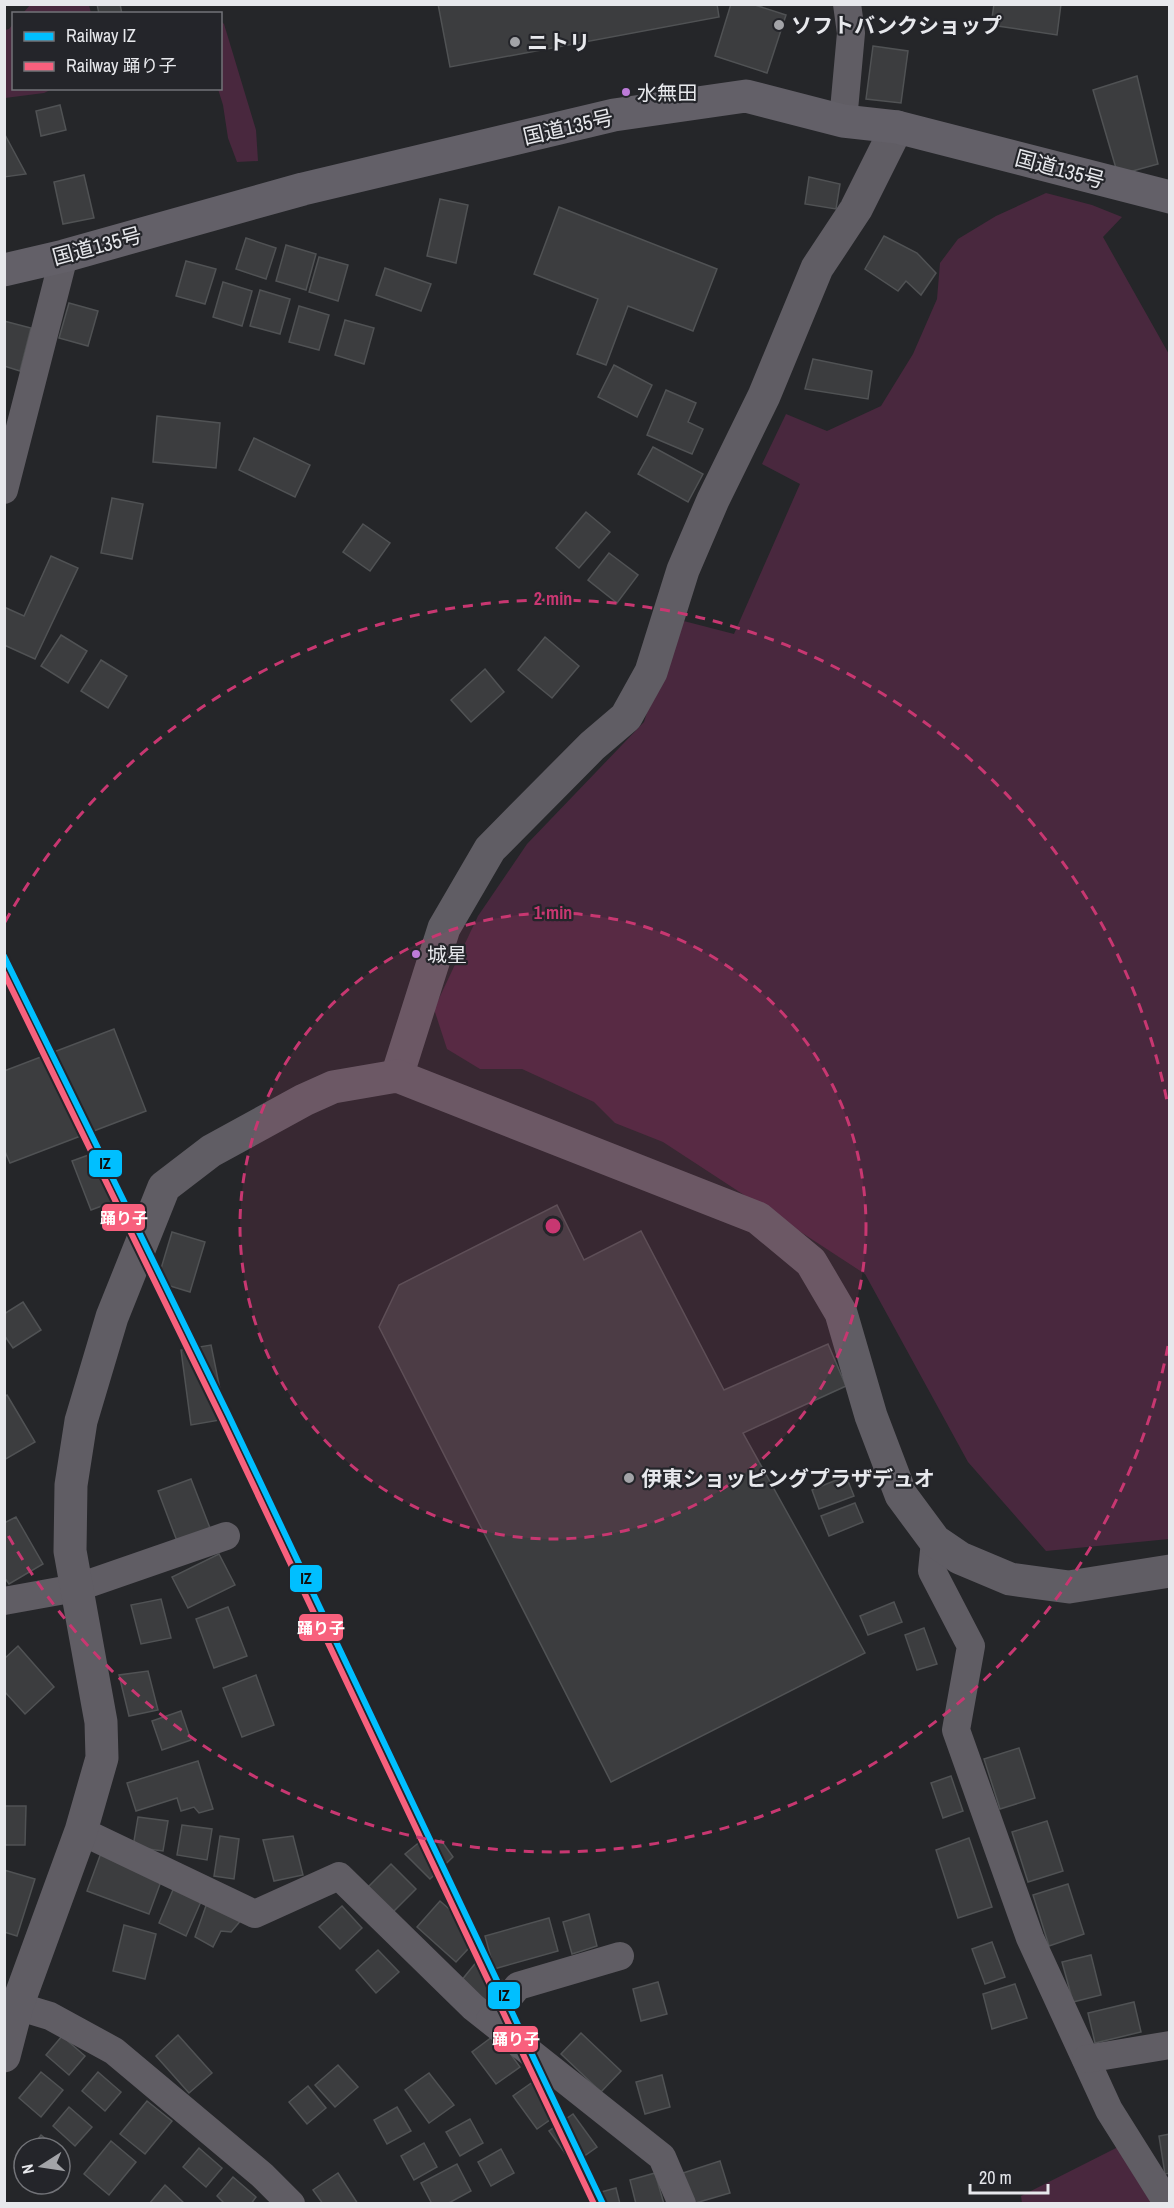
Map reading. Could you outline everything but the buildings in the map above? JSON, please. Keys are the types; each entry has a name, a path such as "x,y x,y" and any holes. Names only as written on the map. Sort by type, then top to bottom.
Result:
{"highway":[{"name":"国道135号","path":"4,270 64,256 303,189 614,115 746,96 843,121 897,127 1170,197"}],"street":[{"path":"843,121 851,33 847,4"},
{"path":"397,1076 444,928 490,849 592,746 626,717 651,672 683,570 713,500 764,396 817,268 856,208 897,127"},
{"path":"4,490 64,256"},
{"path":"4,2056 17,2006 81,1831 102,1758 101,1722 70,1551 71,1485 81,1421 112,1317 164,1188 211,1151 304,1100 333,1087 397,1076 758,1218 811,1262 841,1312 871,1416 901,1495 935,1541 960,1558 1010,1579 1069,1587 1170,1571"},
{"path":"4,1601 76,1588 226,1536"},
{"path":"935,1541 932,1571 971,1646 956,1730 1030,1938 1109,2110 1168,2200"},
{"path":"81,1831 255,1914 339,1876 474,2007 662,2157 682,2204"},
{"path":"490,2020 518,1986 620,1956"},
{"path":"17,2006 50,2016 114,2051 262,2175 291,2204"},
{"path":"1086,2059 1170,2044"}],"shaded area":[{"path":"31,4 89,5 91,12 24,12"},
{"path":"222,22 256,130 258,161 237,162 228,138 218,90 222,90"},
{"path":"12,25 12,90 50,90 44,93 5,98 5,30"},
{"path":"1046,193 1092,205 1122,217 1103,237 1170,356 1169,1539 1046,1551 968,1462 865,1274 663,1142 615,1123 594,1102 522,1069 480,1069 447,1049 434,1009 478,916 527,844 644,722 676,619 734,634 800,484 762,464 786,414 827,431 881,406 913,354 937,299 940,263 958,239 996,216"},
{"path":"1124,2144 1169,2203 1022,2203 1021,2196"}],"rail line":[{"name":"IZ","path":"4,956 228,1414 603,2204"},
{"name":"踊り子","path":"4,973 221,1417 594,2204"}],"place":[{"name":"ソフトバンクショップ","path":"779,25"},
{"name":"ニトリ","path":"515,42"},
{"name":"水無田","path":"626,92"},
{"name":"城星","path":"416,954"},
{"name":"伊東ショッピングプラザデュオ","path":"629,1478"}]}
